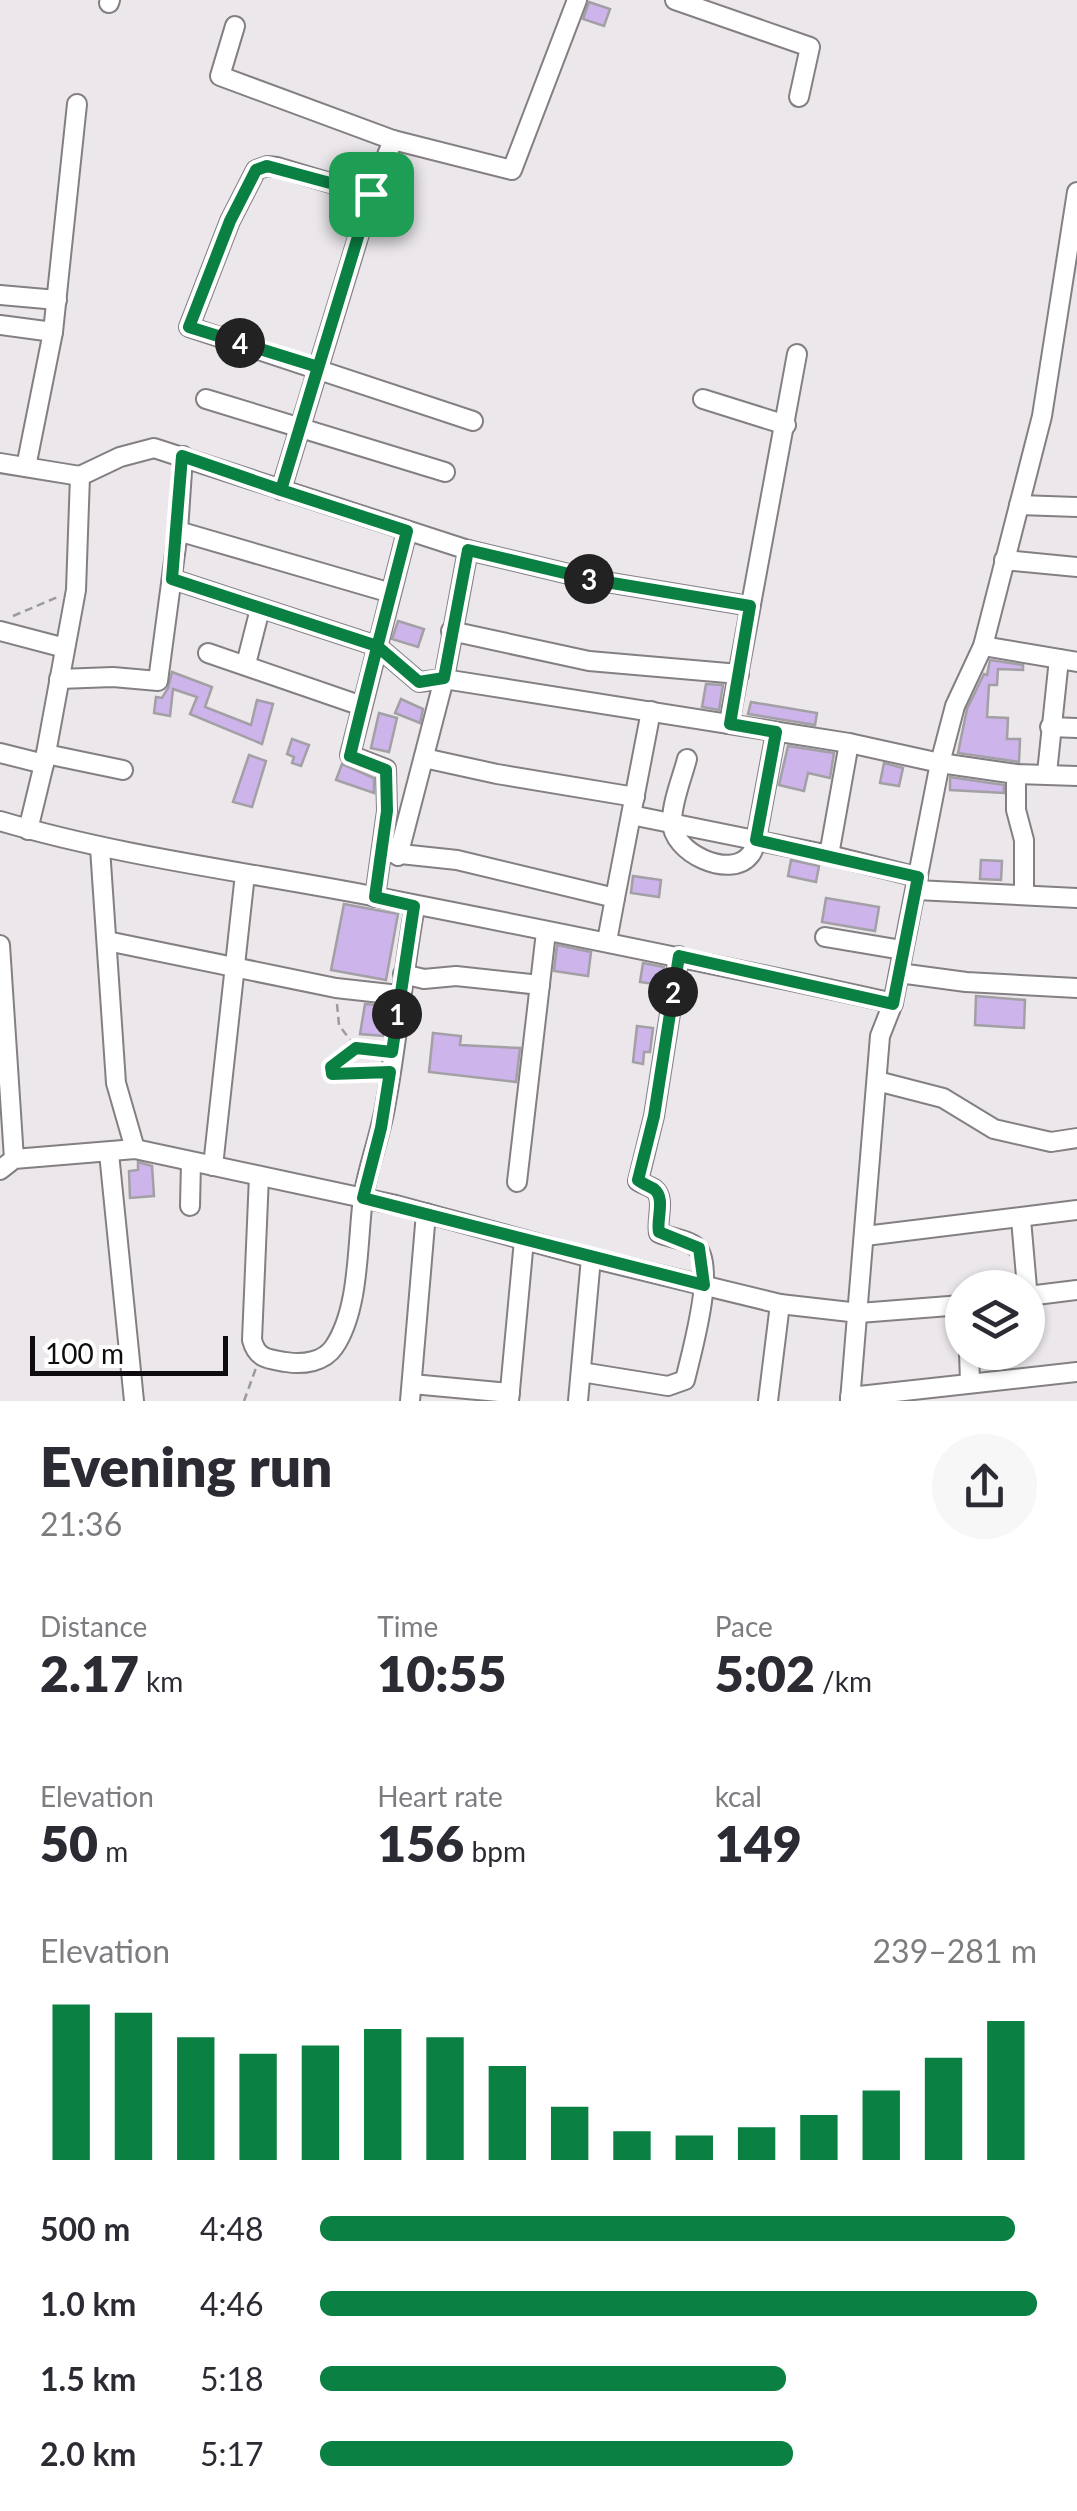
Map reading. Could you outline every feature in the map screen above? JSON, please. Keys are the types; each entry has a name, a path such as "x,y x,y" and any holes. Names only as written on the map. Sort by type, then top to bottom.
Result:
{"street":[{"path":"235,26 220,76 393,140 512,170 577,0"},
{"path":"675,0 810,47 799,97"},
{"path":"26,467 53,332 77,104"},
{"path":"281,490 371,194 393,140"},
{"path":"371,194 267,166 256,170 230,221 189,327 474,421"},
{"path":"1077,192 1062,308 1042,416 983,646 955,706 940,763 893,1004 880,1036 850,1399 1077,1372"},
{"path":"0,294 56,300"},
{"path":"0,325 53,332"},
{"path":"730,724 797,354"},
{"path":"206,398 445,472"},
{"path":"703,400 786,426"},
{"path":"0,463 80,476 120,457 154,448 468,550 594,580 750,606"},
{"path":"59,680 158,681 178,531 182,456"},
{"path":"28,830 76,590 80,476"},
{"path":"1019,505 1077,507"},
{"path":"178,531 241,546 391,593"},
{"path":"390,854 386,770 350,756 407,531"},
{"path":"375,897 424,758 444,678 468,550"},
{"path":"1004,560 1077,567"},
{"path":"172,579 377,646 419,682 444,678 848,743 940,763 1016,774 1077,776"},
{"path":"246,664 260,609"},
{"path":"3,626 65,648"},
{"path":"451,631 589,662 738,674"},
{"path":"983,646 1068,661 1050,726 1047,774"},
{"path":"208,653 362,706"},
{"path":"607,940 652,711"},
{"path":"1050,726 1077,728"},
{"path":"687,760 672,821 684,849 700,860 739,862 750,855 756,840 776,732"},
{"path":"829,855 848,743"},
{"path":"0,753 124,770"},
{"path":"424,758 633,806 672,821 829,855 917,884 1077,898"},
{"path":"1016,774 1016,810 1024,840 1024,894"},
{"path":"0,822 100,848 546,932 607,940 893,1004"},
{"path":"100,848 116,1083 135,1150"},
{"path":"390,854 457,860 614,898"},
{"path":"213,1166 245,874"},
{"path":"259,1176 252,1340 260,1357 293,1364 313,1362 333,1350 353,1288 363,1198 381,1128 414,906"},
{"path":"517,1182 546,932"},
{"path":"825,938 902,950"},
{"path":"106,941 336,988 399,995"},
{"path":"0,944 7,1165 135,1150 426,1213 780,1304 859,1313 945,1306"},
{"path":"581,1372 668,1386 686,1380 704,1285 699,1248 659,1232 659,1196 638,1180 654,1116 679,956"},
{"path":"899,973 966,982 1077,988"},
{"path":"403,974 424,979 456,976 540,984"},
{"path":"876,1081 942,1098 978,1122 1012,1134 1051,1142 1077,1138"},
{"path":"109,1153 134,1401"},
{"path":"190,1206 191,1162"},
{"path":"865,1236 1077,1210"},
{"path":"426,1213 411,1392 510,1397 524,1240"},
{"path":"1020,1220 1025,1270"},
{"path":"578,1401 591,1258"},
{"path":"1045,1293 1077,1290"},
{"path":"768,1401 780,1304"},
{"path":"970,1370 970,1382"}],"path":[{"path":"3,626 76,590"},
{"path":"336,988 339,1025 356,1048"},
{"path":"390,1072 332,1074 331,1067 356,1048 392,1052"},
{"path":"244,1401 260,1357"}],"building":[{"path":"589,2 610,9 604,26 583,19"},
{"path":"398,621 424,629 418,647 392,639"},
{"path":"990,660 1023,665 1023,670 998,669 997,685 989,685 987,717 1008,718 1007,739 1020,739 1019,762 958,753 967,709 984,674 987,675"},
{"path":"172,672 212,687 205,707 251,725 257,700 273,704 262,744 190,714 197,697 173,689 170,716 154,713 156,697 162,698"},
{"path":"706,684 723,685 719,710 702,707"},
{"path":"401,699 423,709 420,723 395,713"},
{"path":"751,702 817,713 815,725 748,714"},
{"path":"379,713 397,718 389,752 371,748"},
{"path":"292,739 309,745 301,766 292,763 294,757 287,754"},
{"path":"788,746 834,753 830,778 808,773 804,791 779,785"},
{"path":"249,755 266,761 252,807 233,802"},
{"path":"884,763 903,768 899,786 880,783"},
{"path":"342,764 374,778 374,793 336,780"},
{"path":"950,777 1004,785 1004,793 950,790"},
{"path":"791,860 819,866 816,882 788,876"},
{"path":"981,860 1002,861 1001,880 980,879"},
{"path":"633,876 661,880 659,897 631,893"},
{"path":"826,898 879,907 875,931 822,922"},
{"path":"344,904 398,914 386,980 331,970"},
{"path":"557,945 591,952 588,976 554,971"},
{"path":"643,963 664,967 661,985 640,982"},
{"path":"976,996 1025,1000 1024,1028 975,1025"},
{"path":"365,1004 388,1006 384,1036 360,1034"},
{"path":"637,1026 653,1028 650,1052 644,1052 643,1064 633,1062"},
{"path":"433,1033 461,1036 460,1045 520,1048 516,1082 429,1072"},
{"path":"138,1162 152,1166 154,1196 130,1198 129,1171 138,1170"}],"route":[{"path":"371,194 267,166 256,170 230,221 189,327 318,367 281,490 182,456 172,579 377,646 419,682 444,678 468,550 594,580 750,606 730,724 776,732 756,840 918,877 893,1004 679,956 654,1116 638,1180 659,1196 659,1232 699,1248 704,1285 363,1198 390,1072 332,1074 331,1067 356,1048 392,1052 414,906 375,897 387,811 386,770 350,756 377,646 407,531 281,490 371,194"}]}
